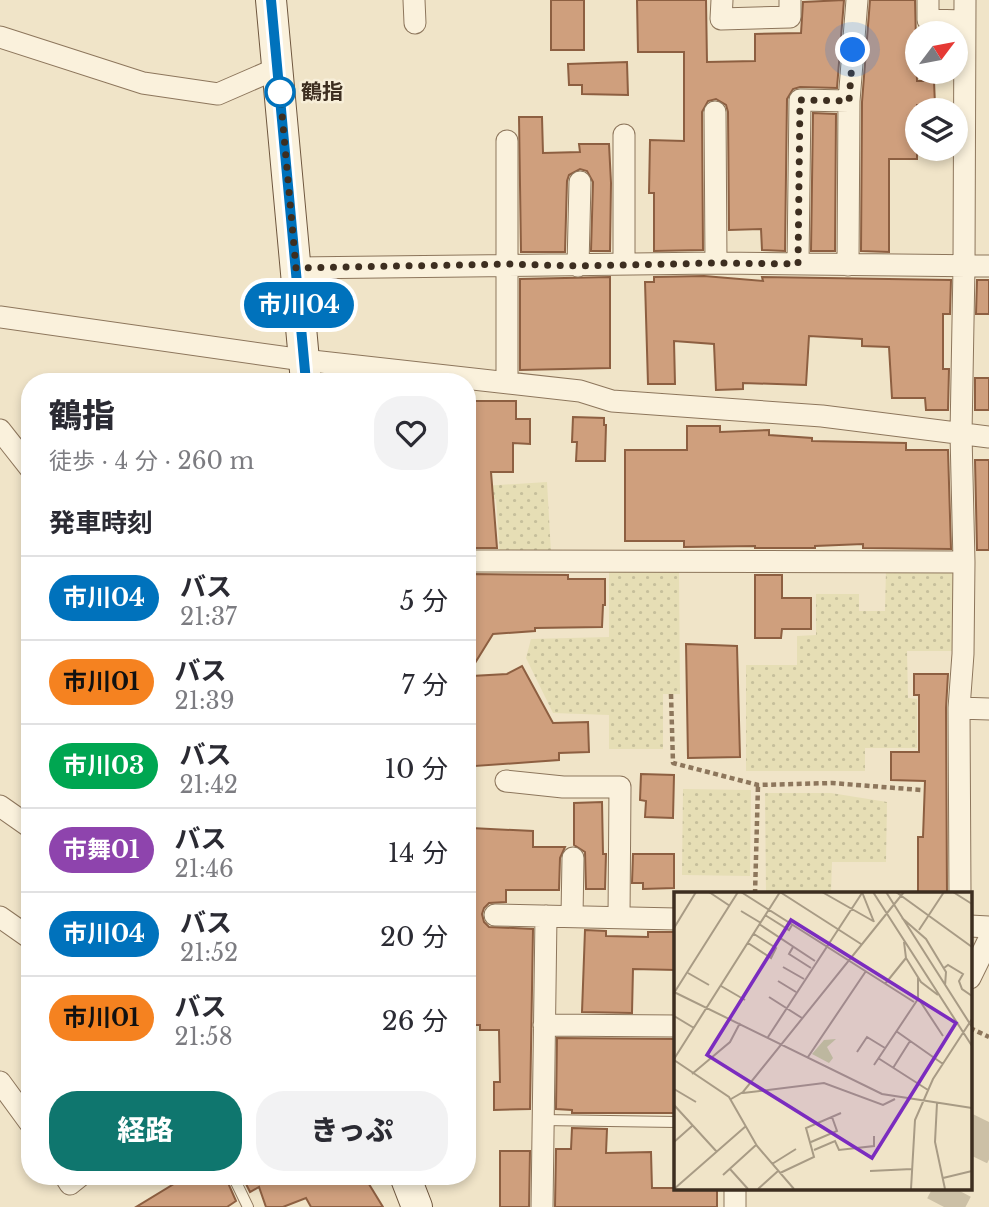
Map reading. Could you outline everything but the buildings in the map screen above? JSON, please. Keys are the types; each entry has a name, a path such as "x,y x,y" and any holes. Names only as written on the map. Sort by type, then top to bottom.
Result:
{"main road":[{"path":"271,0 304,371"},
{"path":"408,1185 417,1207"}],"street":[{"path":"414,0 415,23"},
{"path":"722,0 722,19 790,17 790,0"},
{"path":"848,265 849,101 857,0"},
{"path":"928,0 928,20 964,10 961,434 964,562 963,654 959,708 960,892"},
{"path":"0,37 143,83 218,94 278,68"},
{"path":"798,264 800,100 849,101"},
{"path":"715,112 716,263"},
{"path":"624,135 624,264"},
{"path":"507,141 507,382"},
{"path":"578,266 580,183"},
{"path":"296,268 716,263 989,266"},
{"path":"0,317 304,371 341,373"},
{"path":"476,380 580,391 612,401 822,416 989,437"},
{"path":"0,430 21,457"},
{"path":"476,561 964,562"},
{"path":"959,708 989,709"},
{"path":"506,781 563,787 620,787 620,917"},
{"path":"0,806 21,821"},
{"path":"572,916 573,858"},
{"path":"495,915 674,919"},
{"path":"542,1207 545,916"},
{"path":"0,917 21,932"},
{"path":"972,974 989,939"},
{"path":"544,1025 674,1026"},
{"path":"0,1082 21,1111"}],"lane":[{"path":"542,1120 674,1122"},
{"path":"237,1185 247,1207"}],"path":[{"path":"671,694 673,763 758,785 832,783 921,790"},
{"path":"755,892 758,785"},
{"path":"972,1029 989,1037"}],"shaded area":[{"path":"547,482 551,553 500,556 496,499 476,500 476,486"},
{"path":"886,569 954,569 954,651 907,651 908,698 917,699 917,748 865,748 865,771 746,771 746,665 797,665 797,636 816,635 816,594 859,594 859,611 885,611"},
{"path":"609,571 679,571 680,694 663,694 663,749 609,749 609,715 553,713 526,658 531,639 609,637"},
{"path":"683,789 751,790 750,876 682,875"},
{"path":"765,793 831,793 887,802 886,862 832,862 831,892 766,892"}],"tunnel":[{"path":"972,1151 989,1116"},
{"path":"944,1207 953,1190"}],"bus line":[{"name":"市川04","path":"271,0 305,373"}],"place":[{"name":"鶴指","path":"280,92"}],"route":[{"path":"280,92 296,268 508,264 798,264 800,100 849,101 853,50"}]}
